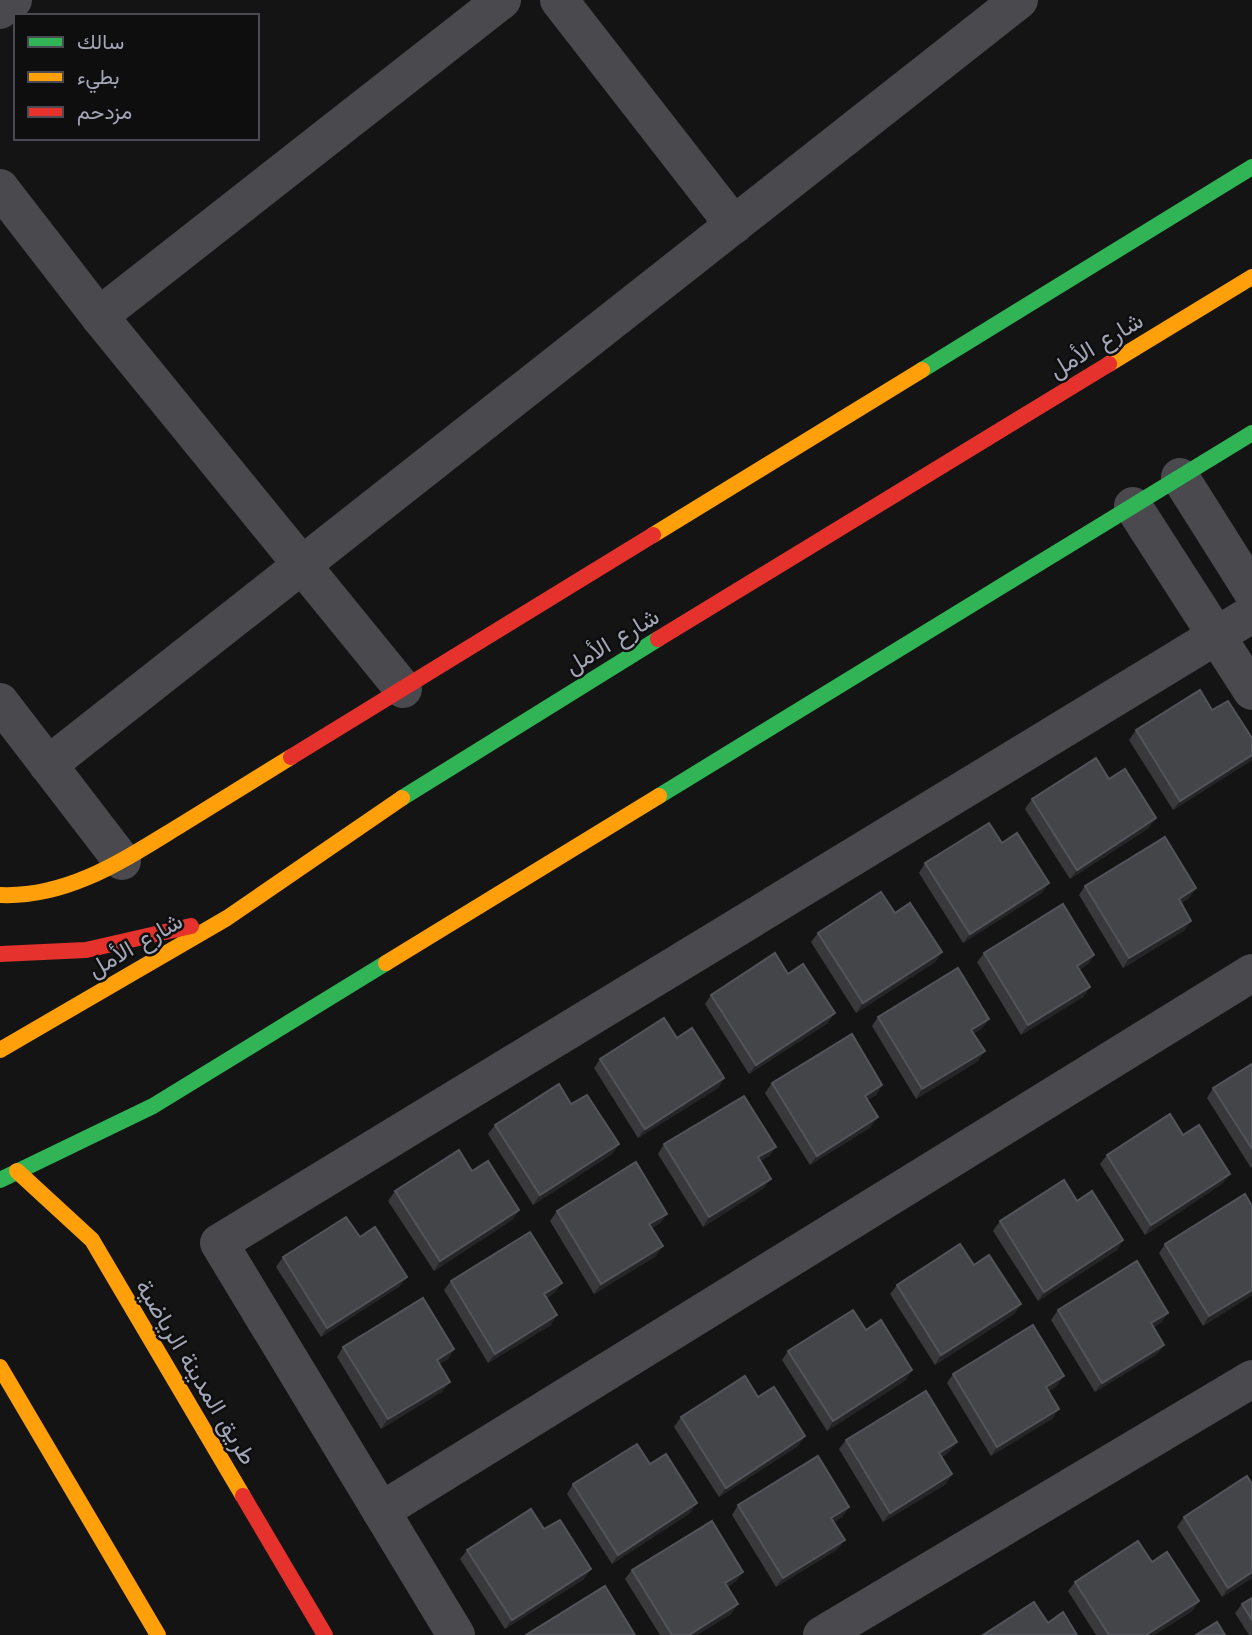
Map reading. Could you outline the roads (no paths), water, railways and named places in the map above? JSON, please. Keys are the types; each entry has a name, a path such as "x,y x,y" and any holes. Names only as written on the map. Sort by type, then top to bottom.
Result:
{"main road":[{"path":"0,895 24,897 66,889 122,861 1252,167"},
{"name":"شارع الأمل","path":"0,1050 227,918 433,777 1252,277"},
{"path":"0,1180 80,1144 153,1106 1252,433"},
{"path":"0,954 86,950 227,918"},
{"name":"طريق المدينة الرياضية","path":"0,1156 92,1240 325,1635"},
{"path":"0,1367 158,1635"}],"street":[{"path":"0,10 13,0"},
{"path":"99,316 502,0"},
{"path":"559,0 734,225"},
{"path":"48,765 1019,0"},
{"path":"0,188 99,316 403,689"},
{"path":"1180,477 1252,590"},
{"path":"1133,506 1252,691"},
{"path":"456,1635 219,1243 1252,614"},
{"path":"0,702 122,861"},
{"path":"381,1511 1252,973"},
{"path":"822,1635 1252,1379"}]}
